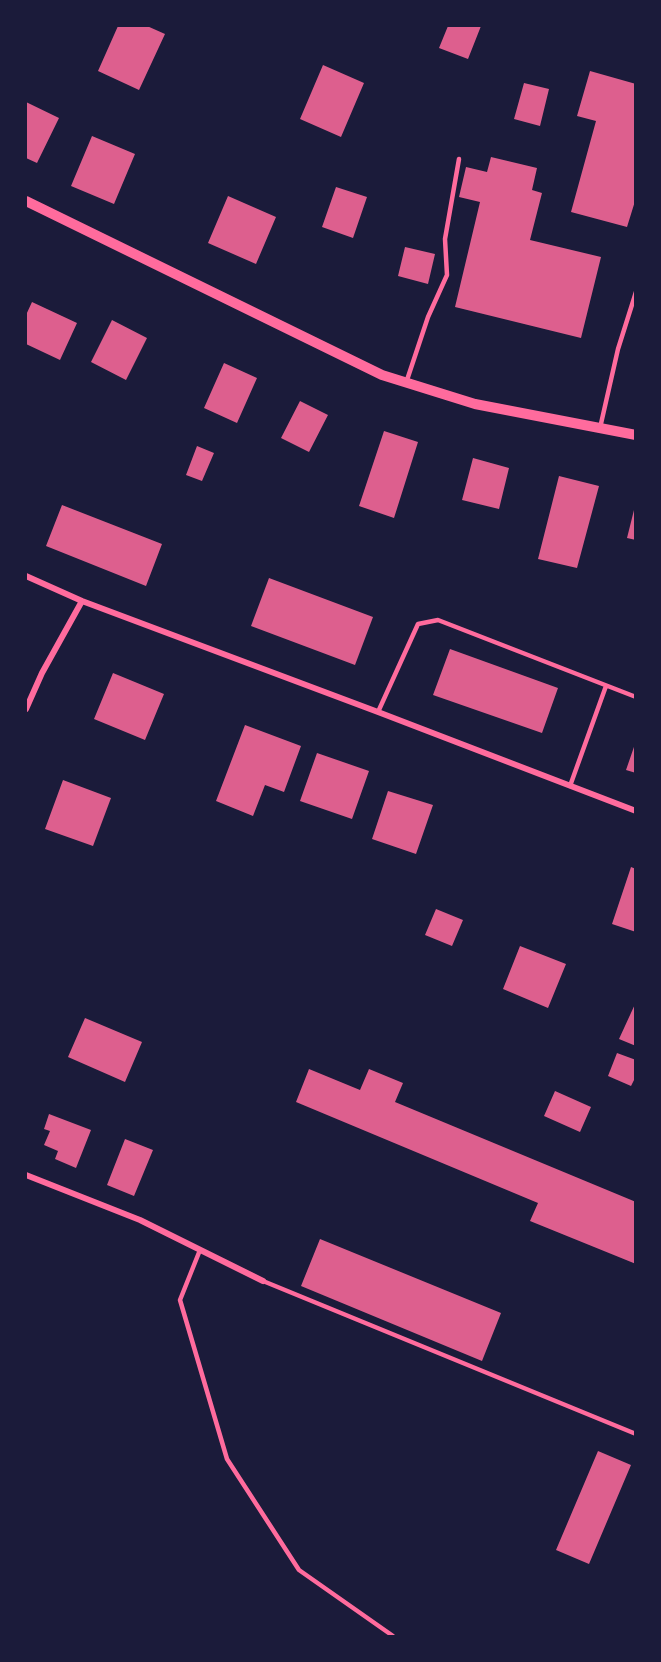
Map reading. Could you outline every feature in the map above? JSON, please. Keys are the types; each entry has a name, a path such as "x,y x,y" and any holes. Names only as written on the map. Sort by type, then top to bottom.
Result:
{"street":[{"path":"26,201 382,375 475,404 636,435"},
{"path":"26,576 82,602 636,811"},
{"path":"26,709 42,673 82,602"},
{"path":"26,1176 140,1220 263,1281"}],"lane":[{"path":"406,382 428,317 447,275 445,239 459,159"},
{"path":"600,428 618,350 636,292"},
{"path":"378,712 418,624 438,620 636,697"},
{"path":"570,786 606,686"},
{"path":"200,1250 180,1300 227,1459 299,1570 393,1636"},
{"path":"263,1281 636,1434"}],"building":[{"path":"118,26 147,26 165,34 139,90 98,71"},
{"path":"448,26 481,26 468,59 439,48"},
{"path":"323,65 364,83 341,137 300,119"},
{"path":"590,71 636,84 636,198 627,227 571,212 596,121 577,116"},
{"path":"524,83 549,89 540,126 514,119"},
{"path":"26,102 59,118 37,163 26,158"},
{"path":"92,136 135,154 114,204 71,186"},
{"path":"491,157 537,168 532,190 542,193 530,240 601,257 581,338 455,307 480,202 459,197 466,167 487,172"},
{"path":"336,187 367,197 353,238 322,227"},
{"path":"228,196 276,217 256,264 208,243"},
{"path":"405,247 435,254 428,284 398,276"},
{"path":"32,302 77,323 60,360 26,344 26,315"},
{"path":"112,320 147,338 126,380 91,362"},
{"path":"224,363 257,378 237,423 204,408"},
{"path":"300,401 328,415 309,452 281,438"},
{"path":"384,431 418,442 394,518 359,506"},
{"path":"197,446 214,453 202,481 186,475"},
{"path":"473,458 509,468 499,509 462,500"},
{"path":"559,476 599,486 577,568 538,559"},
{"path":"62,505 162,544 146,586 46,546"},
{"path":"636,506 636,540 627,538"},
{"path":"269,578 373,617 355,665 251,626"},
{"path":"450,649 558,688 542,733 433,695"},
{"path":"113,673 164,694 145,740 94,719"},
{"path":"245,725 301,746 284,792 265,785 253,816 216,801"},
{"path":"636,744 636,773 626,770"},
{"path":"317,753 369,771 352,819 300,801"},
{"path":"63,780 111,798 93,846 45,829"},
{"path":"388,791 433,805 416,854 372,839"},
{"path":"631,867 636,869 636,932 612,924"},
{"path":"436,909 463,920 452,946 425,935"},
{"path":"520,946 566,964 548,1008 503,989"},
{"path":"636,1002 636,1046 619,1039"},
{"path":"85,1018 142,1042 125,1082 68,1057"},
{"path":"617,1053 636,1060 636,1076 631,1086 608,1076"},
{"path":"309,1069 360,1090 369,1069 403,1083 395,1102 636,1202 636,1264 530,1221 538,1203 296,1102"},
{"path":"555,1091 591,1107 580,1132 544,1116"},
{"path":"49,1114 91,1130 76,1168 55,1159 58,1151 44,1145 50,1131 44,1129"},
{"path":"125,1139 153,1150 134,1196 107,1185"},
{"path":"320,1239 501,1313 482,1361 301,1286"},
{"path":"598,1451 631,1465 589,1564 556,1550"}]}
